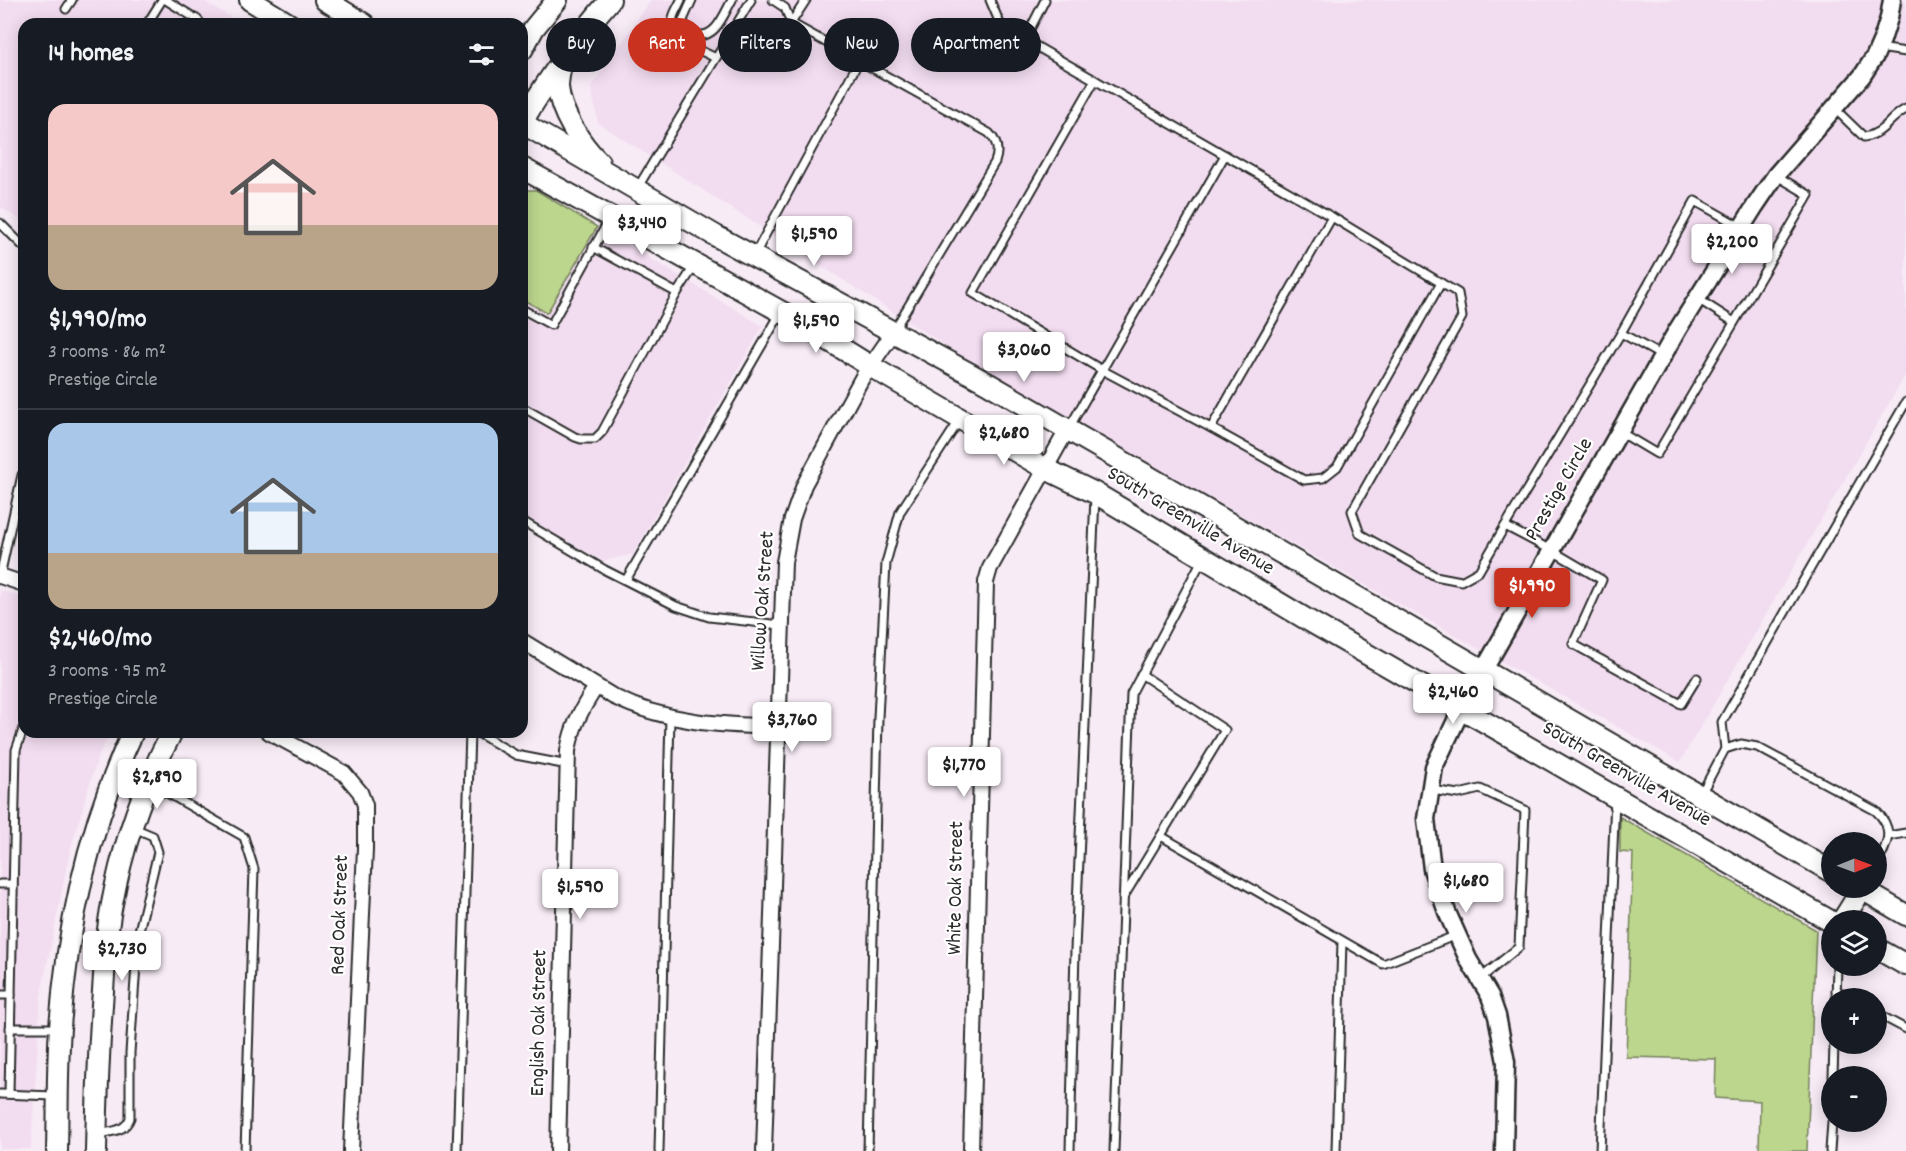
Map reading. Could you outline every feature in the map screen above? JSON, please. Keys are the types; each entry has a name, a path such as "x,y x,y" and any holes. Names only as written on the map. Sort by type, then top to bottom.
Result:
{"main road":[{"path":"250,0 279,18"},
{"path":"325,0 354,18"},
{"path":"528,39 557,0"},
{"path":"594,18 610,0"},
{"path":"528,113 554,72"},
{"path":"559,72 558,88 564,109 589,152 616,179"},
{"name":"South Greenville Avenue","path":"528,126 716,236 989,384 1821,866"},
{"name":"South Greenville Avenue","path":"528,171 781,311 1046,469 1095,493 1311,622 1821,916"},
{"path":"57,1151 60,1028 69,938 77,893 99,815 130,738"},
{"path":"96,1143 98,1057 106,940 111,905 131,827 146,785 169,738"},
{"path":"99,815 131,827"},
{"path":"1878,898 1906,915"},
{"path":"1887,954 1906,965"}],"street":[{"name":"Prestige Circle","path":"1504,1151 1506,1082 1504,1053 1497,1016 1490,996 1457,935 1432,869 1426,819 1434,767 1462,708 1662,356 1776,175 1862,76 1878,48 1889,18 1892,0"},
{"name":"Willow Oak Street","path":"764,1151 784,562 792,519 804,485 820,452 870,366 893,333"},
{"name":"White Oak Street","path":"971,1151 986,582 990,568 1067,430"},
{"path":"0,576 18,582"},
{"path":"528,645 630,705 670,717 711,725 777,727"},
{"name":"English Oak Street","path":"558,1151 568,765 571,733 577,716 596,687"},
{"name":"Red Oak Street","path":"280,738 344,773 360,792 365,805 351,1151"}],"lane":[{"path":"66,9 72,0"},
{"path":"151,18 164,0 195,18"},
{"path":"681,0 673,18 674,30 679,38 716,58"},
{"path":"692,0 683,20 689,32 701,36 712,32 732,0"},
{"path":"636,190 751,0"},
{"path":"773,0 785,8 789,18"},
{"path":"794,18 806,0"},
{"path":"990,0 998,18"},
{"path":"1036,18 1045,0"},
{"path":"1041,48 1458,293 1462,317 1352,511 1360,534 1435,576 1461,581 1479,571 1621,333 1695,201 1742,227"},
{"path":"1878,48 1906,52"},
{"path":"754,256 853,72"},
{"path":"879,72 989,133 995,140 998,153 995,162 893,333"},
{"path":"1095,80 973,293 1102,370 1304,480 1323,478 1337,467 1441,284"},
{"path":"1834,108 1864,137 1875,135 1898,113 1906,109"},
{"path":"1067,430 1225,155"},
{"path":"1620,432 1657,454 1809,195 1776,175"},
{"path":"528,312 551,325 610,217"},
{"path":"1211,428 1332,218"},
{"path":"0,223 18,241"},
{"path":"594,247 677,293"},
{"path":"528,410 575,437 595,439 602,432 677,293 696,264"},
{"path":"1697,299 1734,322"},
{"path":"626,580 781,311"},
{"path":"1621,333 1662,356"},
{"path":"1700,796 1725,749 1722,722 1906,402"},
{"path":"868,1151 878,718 886,563 900,512 960,419"},
{"path":"0,576 18,493"},
{"path":"1070,1151 1076,927 1095,493"},
{"path":"528,524 676,606 709,617 782,626"},
{"path":"1505,526 1602,580 1573,644 1681,704 1697,678"},
{"path":"1113,1151 1131,694 1203,558"},
{"path":"1123,899 1225,730 1141,674"},
{"path":"659,1151 670,717"},
{"path":"9,1094 16,750 20,738"},
{"path":"457,1151 470,738"},
{"path":"486,738 516,755 568,765"},
{"path":"1725,749 1741,744 1757,747 1876,811 1885,820 1889,830 1887,845"},
{"path":"146,785 162,790 244,837 254,869 245,1151"},
{"path":"1431,790 1460,794 1480,789 1525,810 1519,947 1479,979"},
{"path":"1600,1151 1615,796"},
{"path":"96,1143 122,1129 130,1118 130,1053 138,935 158,852 153,836 131,827"},
{"path":"1888,836 1906,833"},
{"path":"1161,836 1383,964 1457,935"},
{"path":"0,884 13,884"},
{"path":"1336,1151 1342,941"},
{"path":"0,995 11,995"},
{"path":"1887,1018 1906,1029"},
{"path":"10,1028 60,1028"},
{"path":"0,1094 58,1096"},
{"path":"1830,1151 1831,1132"}],"shaded area":[{"path":"0,0 202,0 232,18 18,18 18,218 0,207"},
{"path":"651,0 1906,0 1906,374 1680,762 982,369 598,123 591,87 601,72 616,72 616,51 628,33 628,72 706,72 706,18 639,18"},
{"path":"528,190 536,190 763,326 633,554 603,561 528,518"},
{"path":"0,590 18,596 18,738 108,738 98,756 70,851 41,995 31,1149 0,1149"}],"green space":[{"path":"528,190 536,190 597,227 547,313 528,302"},
{"path":"1620,817 1816,930 1807,1151 1759,1151 1760,1101 1715,1098 1716,1059 1626,1057 1633,853 1620,852"}]}
